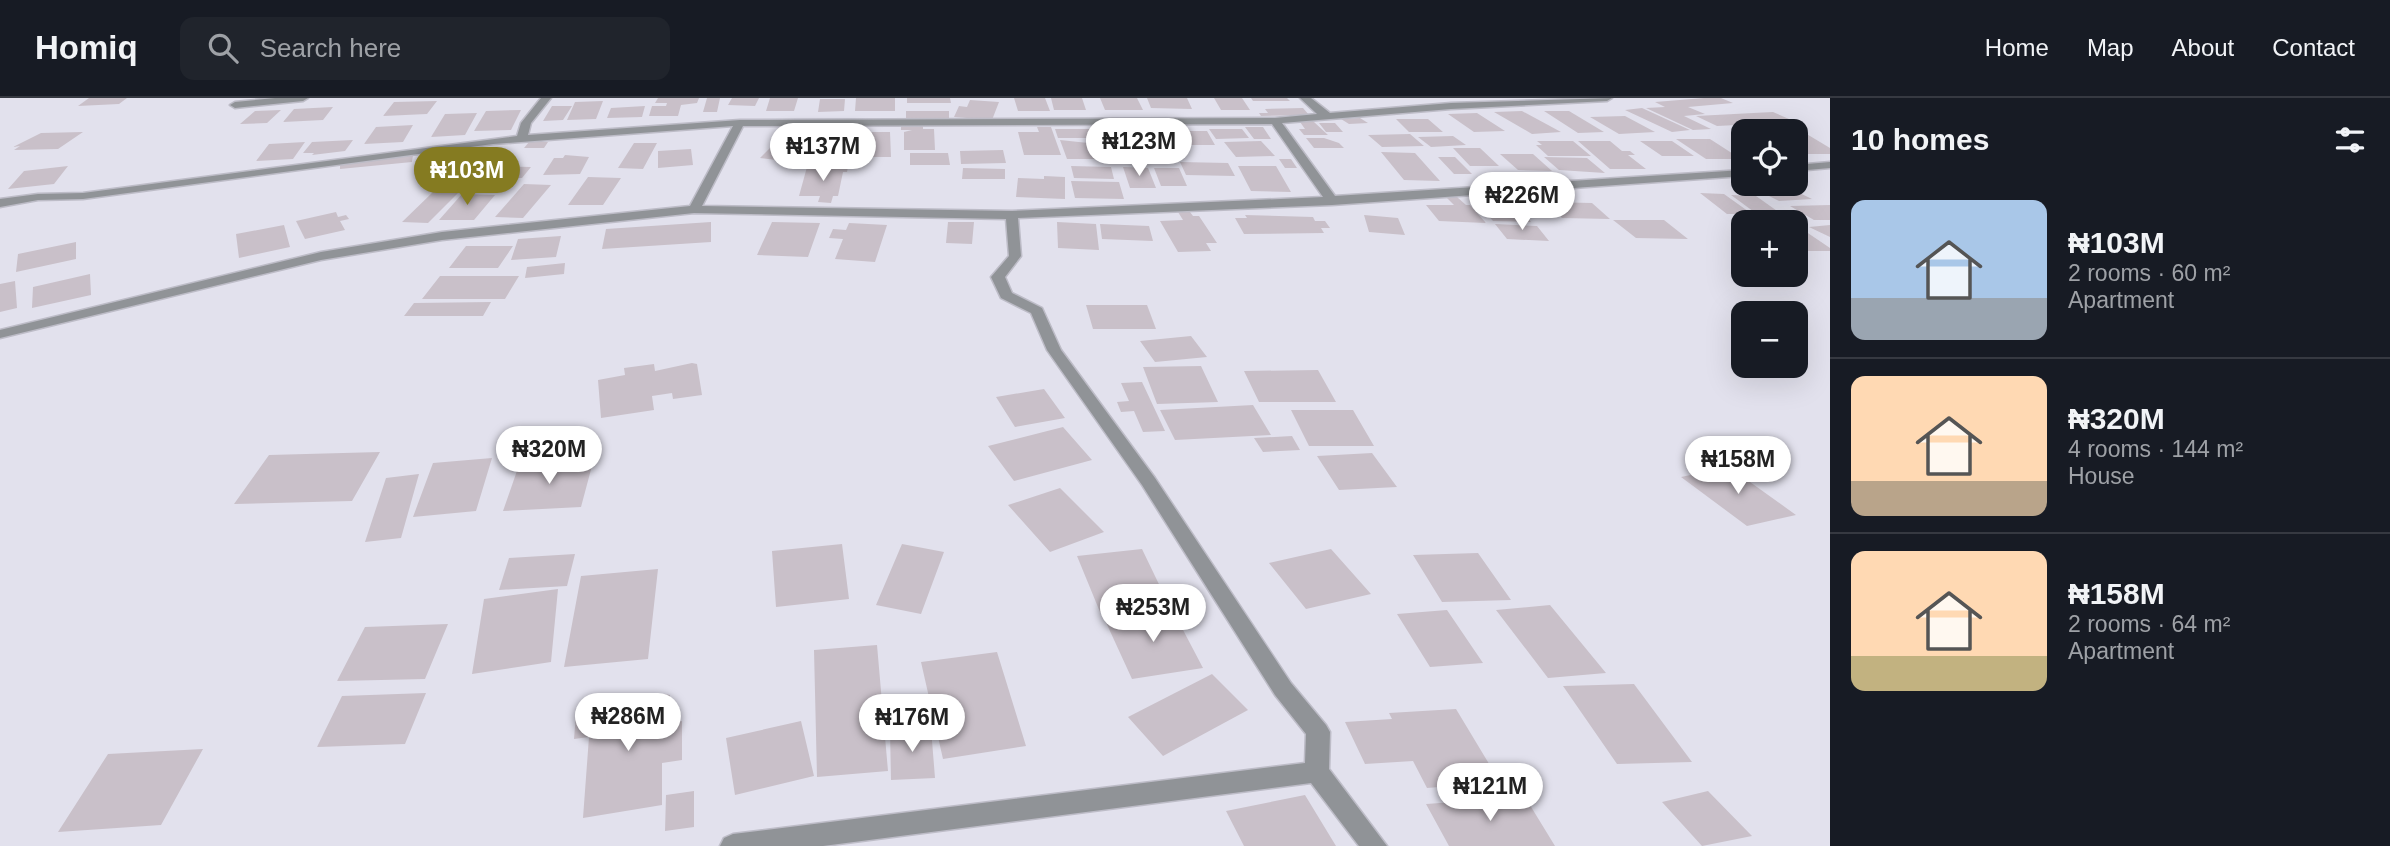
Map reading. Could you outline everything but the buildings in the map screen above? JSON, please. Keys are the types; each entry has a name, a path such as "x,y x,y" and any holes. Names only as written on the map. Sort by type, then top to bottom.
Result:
{"street":[{"path":"235,105 303,98"},
{"path":"522,137 526,123 546,98"},
{"path":"1306,98 1320,112 1330,117"},
{"path":"0,203 38,197 83,196 522,137 668,125 1275,121 1447,102 1607,98"},
{"path":"1275,121 1332,201"},
{"path":"694,209 740,123"},
{"path":"1808,167 1830,165"},
{"path":"0,334 321,256 442,236 694,209 1012,215 1332,201 1731,174"},
{"path":"1012,215 1015,257 998,277 1006,295 1038,311 1054,350 1149,482 1283,689 1318,732 1317,772 1374,846"},
{"path":"733,846 1317,772"}]}
